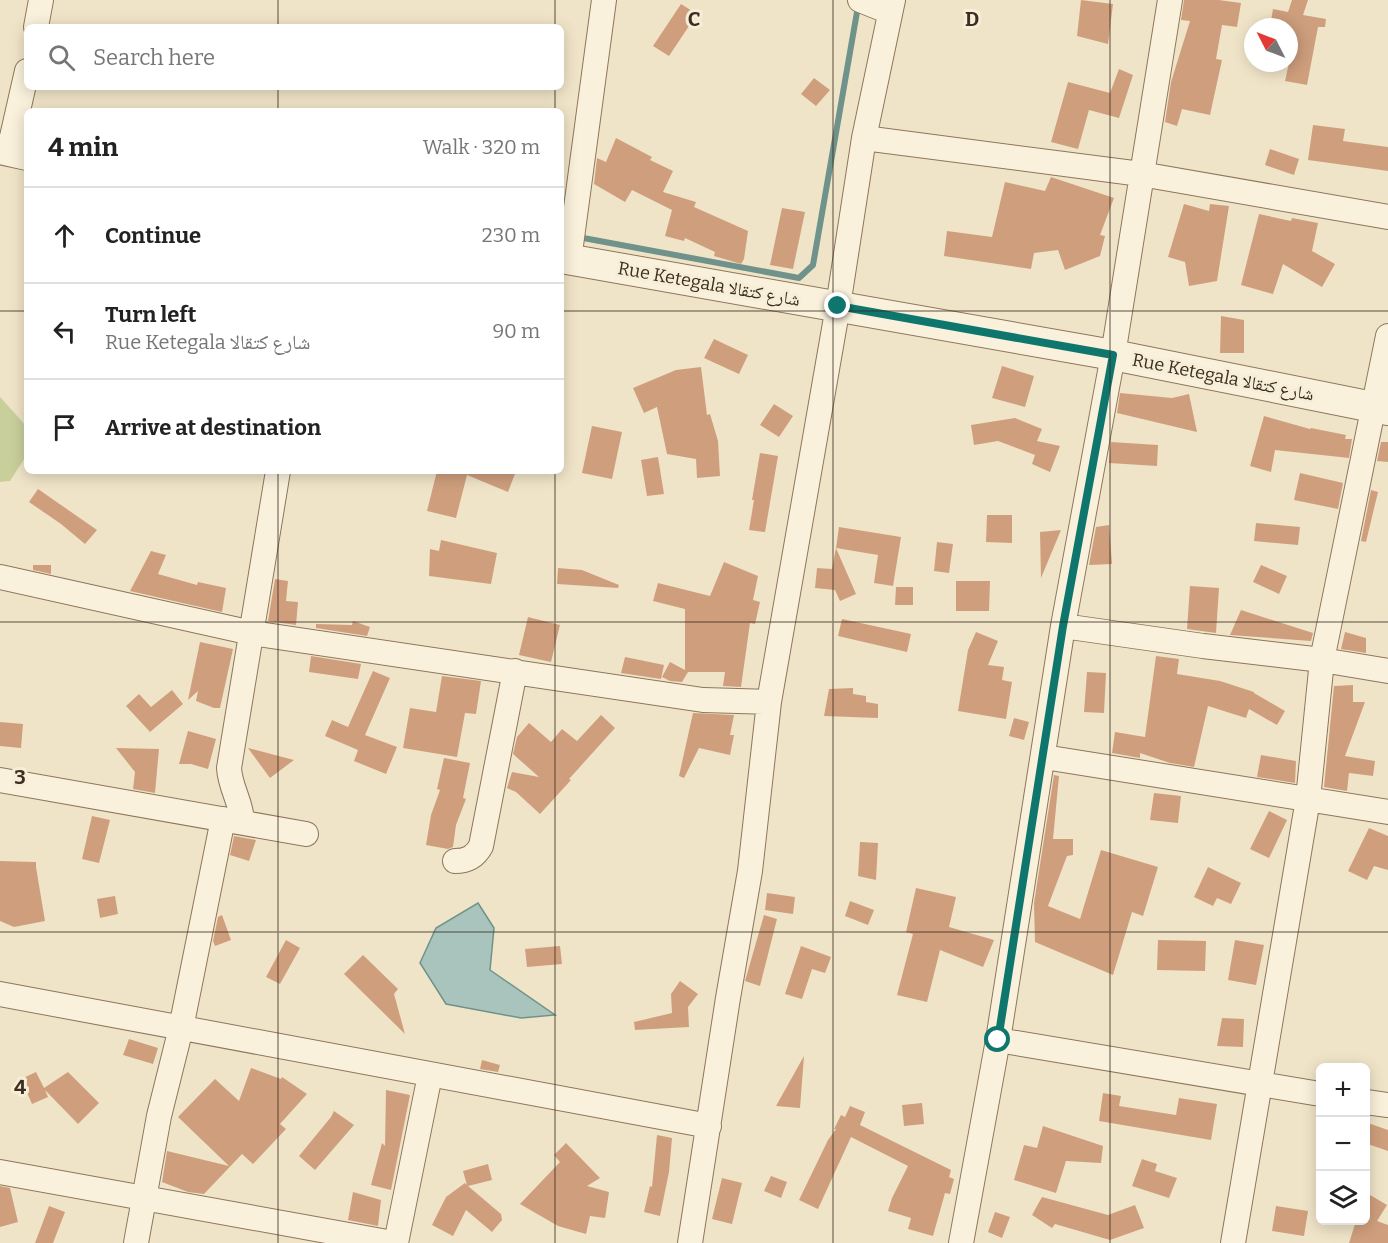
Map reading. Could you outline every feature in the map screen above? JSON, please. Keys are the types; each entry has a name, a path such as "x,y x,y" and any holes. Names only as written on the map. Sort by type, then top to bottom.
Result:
{"street":[{"path":"37,24 41,0"},
{"path":"565,259 604,0"},
{"path":"690,1243 750,871 769,702 838,306 864,138 892,6 860,0"},
{"path":"961,1243 998,1040 1063,626 1113,355 1170,0"},
{"path":"12,151 24,86"},
{"path":"864,138 1141,174 1388,217"},
{"name":"Rue Ketegala شارع كتقالا","path":"565,259 1113,355 1381,408"},
{"path":"1233,1243 1308,799 1322,660 1381,408 1388,336"},
{"path":"136,1243 159,1116 232,820 242,810 232,788 230,768 278,474"},
{"path":"0,577 252,633 703,700 769,702"},
{"path":"1063,626 1322,660 1388,671"},
{"path":"455,861 468,859 481,846 515,671"},
{"path":"1044,758 1388,812"},
{"path":"0,780 306,834"},
{"path":"0,994 709,1126"},
{"path":"998,1040 1316,1093"},
{"path":"0,1172 394,1243 430,1075"},
{"path":"1370,1102 1388,1105"}],"green space":[{"path":"0,397 24,424 24,459 10,481 0,482"}],"water":[{"path":"478,903 494,928 490,970 555,1015 521,1018 446,1004 420,963 436,928"}],"building":[{"path":"1081,0 1113,4 1108,44 1077,36"},
{"path":"1184,0 1219,0 1241,3 1237,27 1222,25 1216,59 1222,60 1210,115 1182,109 1177,126 1165,122 1171,82 1190,21 1181,20"},
{"path":"1292,0 1308,0 1303,15 1326,19 1325,27 1318,27 1307,85 1285,81 1287,72 1298,72 1298,18 1272,18 1273,9 1288,12"},
{"path":"681,4 697,14 669,56 653,46"},
{"path":"1119,69 1133,75 1119,118 1089,110 1078,149 1051,142 1068,82 1110,93"},
{"path":"814,78 830,90 816,106 801,94"},
{"path":"1313,125 1345,129 1343,141 1388,147 1388,171 1308,160"},
{"path":"616,138 652,157 650,160 673,171 663,192 696,202 694,207 748,231 744,259 741,264 714,256 715,252 685,238 684,241 665,236 672,210 632,190 625,202 594,184 597,158 606,162"},
{"path":"1270,149 1299,159 1294,175 1265,165"},
{"path":"1051,177 1114,198 1100,235 1105,236 1100,256 1065,270 1058,250 1034,253 1031,269 944,256 947,231 992,237 1005,182 1045,191"},
{"path":"1184,204 1209,211 1210,204 1229,206 1217,281 1189,286 1185,262 1168,257"},
{"path":"782,208 805,212 793,269 770,265"},
{"path":"1259,214 1291,221 1292,218 1318,223 1312,251 1335,264 1322,287 1283,264 1273,294 1241,285"},
{"path":"1221,316 1244,320 1244,353 1220,353"},
{"path":"714,339 748,355 739,374 704,358"},
{"path":"1002,366 1034,376 1025,407 992,398"},
{"path":"701,367 707,415 710,414 718,441 720,476 697,478 696,459 667,454 657,407 644,413 633,388 676,370"},
{"path":"1120,393 1172,398 1189,394 1197,432 1117,413"},
{"path":"774,404 793,416 779,437 760,425"},
{"path":"1264,416 1310,429 1346,435 1345,439 1352,439 1349,458 1275,450 1271,472 1250,466"},
{"path":"1015,418 1042,429 1037,441 1060,446 1050,472 1032,464 1035,455 998,441 974,445 971,425"},
{"path":"592,426 622,432 612,479 582,473"},
{"path":"1111,442 1158,445 1157,466 1109,463"},
{"path":"1381,442 1388,442 1388,462 1377,461"},
{"path":"760,453 778,456 765,532 749,530"},
{"path":"658,457 664,494 647,496 641,460"},
{"path":"1300,473 1343,483 1338,509 1294,500"},
{"path":"436,474 515,474 508,492 467,475 456,518 427,511"},
{"path":"38,489 97,530 85,544 29,502"},
{"path":"1371,490 1378,492 1366,542 1361,541"},
{"path":"987,515 1012,515 1012,543 986,542"},
{"path":"1256,523 1300,527 1298,545 1254,541"},
{"path":"1109,525 1112,564 1089,565 1096,527"},
{"path":"839,527 901,537 893,586 874,583 878,555 836,548"},
{"path":"1061,530 1041,578 1040,532"},
{"path":"441,540 497,553 491,584 429,576 430,549 439,551"},
{"path":"937,542 953,544 949,573 934,571"},
{"path":"836,548 856,594 840,601 835,590 815,588 817,568 832,569"},
{"path":"151,551 166,555 158,574 197,585 198,582 226,588 222,612 130,591"},
{"path":"724,562 758,576 753,600 760,602 755,624 750,623 741,687 723,686 725,672 688,672 682,682 670,681 662,677 670,662 685,670 685,609 653,601 658,583 710,596"},
{"path":"33,565 51,565 51,574 33,570"},
{"path":"1261,565 1287,576 1279,594 1253,582"},
{"path":"558,568 582,570 619,585 618,588 557,584"},
{"path":"275,579 288,581 286,601 298,602 296,625 268,621"},
{"path":"956,581 990,581 989,611 956,611"},
{"path":"1190,586 1219,588 1216,633 1187,629"},
{"path":"896,587 913,587 913,605 895,605"},
{"path":"1241,610 1313,633 1311,641 1230,635"},
{"path":"528,617 560,625 551,662 519,655"},
{"path":"842,619 911,634 907,652 838,636"},
{"path":"353,621 370,627 367,636 316,628 316,624 352,625"},
{"path":"976,632 998,641 988,665 1004,667 1002,680 1012,682 1006,719 958,711 968,650"},
{"path":"1345,632 1366,638 1366,653 1341,649"},
{"path":"200,642 233,649 220,708 196,701 198,691 188,700"},
{"path":"311,656 361,664 358,679 309,672"},
{"path":"1156,656 1179,659 1177,674 1220,681 1254,692 1285,711 1277,725 1249,709 1246,718 1208,706 1194,767 1170,763 1140,753 1140,758 1112,753 1115,732 1145,737"},
{"path":"625,657 664,665 661,679 621,673"},
{"path":"373,671 390,678 365,735 397,747 386,774 354,761 358,750 325,736 332,720 348,727"},
{"path":"1087,672 1106,673 1104,713 1084,712"},
{"path":"442,676 481,681 476,714 465,713 457,757 403,748 410,708 436,712"},
{"path":"1353,685 1353,702 1365,702 1345,756 1375,761 1373,776 1349,773 1347,791 1324,787 1334,686"},
{"path":"853,688 853,694 866,696 866,702 878,704 878,718 824,716 829,689"},
{"path":"172,690 183,704 150,732 126,706 139,694 151,707"},
{"path":"693,713 734,715 730,735 734,735 730,755 699,748 684,778 679,776"},
{"path":"601,715 615,728 540,814 516,792 507,788 512,772 539,777 513,754 517,737 529,723 551,742 562,729 577,741"},
{"path":"1014,718 1029,722 1024,740 1009,736"},
{"path":"0,722 23,724 21,748 0,746"},
{"path":"188,731 216,739 208,769 191,764 179,764"},
{"path":"116,748 159,749 155,793 133,789 135,772"},
{"path":"248,748 294,760 270,778"},
{"path":"1261,755 1296,761 1295,783 1257,777"},
{"path":"444,758 470,763 463,798 466,799 456,825 453,847 448,849 426,845 431,815 440,790 437,789"},
{"path":"1054,775 1059,776 1053,839 1073,839 1073,855 1067,856 1048,906 1080,919 1101,850 1158,867 1143,916 1132,912 1113,975 1035,942 1034,903"},
{"path":"1154,793 1181,796 1178,823 1150,820"},
{"path":"1269,811 1287,820 1269,858 1250,849"},
{"path":"92,816 110,820 99,863 82,859"},
{"path":"1369,828 1388,836 1388,870 1374,866 1367,880 1348,871"},
{"path":"234,836 256,840 249,861 230,855"},
{"path":"860,842 878,843 876,880 858,876"},
{"path":"0,861 36,862 45,921 14,927 0,921"},
{"path":"1208,867 1241,883 1231,904 1217,898 1213,906 1194,897"},
{"path":"916,888 956,897 949,927 994,940 983,967 940,950 927,1002 897,995 913,934 906,932"},
{"path":"767,893 795,897 793,914 765,910"},
{"path":"115,896 118,914 100,918 97,899"},
{"path":"850,901 874,910 868,925 845,916"},
{"path":"222,915 231,940 215,946 213,941 218,917"},
{"path":"764,915 777,919 760,986 745,981"},
{"path":"286,940 300,948 280,984 266,977"},
{"path":"1158,940 1206,941 1205,971 1157,970"},
{"path":"1235,940 1264,945 1256,985 1228,980"},
{"path":"560,946 562,964 527,967 525,949"},
{"path":"801,946 831,957 825,973 812,969 802,999 785,994"},
{"path":"363,955 398,989 394,994 405,1034 344,974"},
{"path":"680,981 698,994 688,1007 689,1027 635,1030 634,1022 672,1013 671,994"},
{"path":"1222,1018 1244,1019 1243,1047 1217,1046"},
{"path":"129,1039 158,1048 153,1064 123,1055"},
{"path":"804,1056 800,1108 776,1106"},
{"path":"482,1060 500,1065 498,1072 480,1069"},
{"path":"251,1068 281,1079 282,1077 307,1094 280,1124 286,1129 253,1164 242,1154 204,1194 188,1192 162,1182 167,1151 229,1166 178,1117 215,1079 239,1101"},
{"path":"36,1072 44,1088 68,1072 99,1103 78,1124 45,1090 48,1097 32,1104 21,1079"},
{"path":"386,1090 410,1095 391,1190 371,1185 382,1143 385,1146"},
{"path":"1103,1093 1121,1096 1119,1106 1176,1115 1179,1098 1217,1104 1211,1140 1099,1121"},
{"path":"922,1103 924,1124 904,1126 902,1105"},
{"path":"850,1106 865,1112 860,1125 951,1170 949,1177 954,1179 950,1194 945,1193 933,1236 908,1229 911,1218 888,1211 908,1166 851,1137 818,1209 799,1200 841,1115 845,1117"},
{"path":"334,1111 354,1125 315,1170 299,1156"},
{"path":"1370,1124 1388,1130 1388,1151 1370,1145"},
{"path":"1043,1126 1103,1146 1101,1163 1066,1161 1056,1193 1014,1180 1024,1145 1037,1148"},
{"path":"657,1135 672,1138 669,1172 660,1216 644,1212 650,1186 652,1187"},
{"path":"566,1143 600,1178 587,1186 609,1192 605,1218 590,1216 586,1234 558,1226 520,1204 560,1162 554,1155"},
{"path":"1142,1159 1157,1164 1155,1171 1177,1178 1169,1198 1132,1186"},
{"path":"488,1164 492,1180 468,1186 501,1214 502,1220 492,1232 466,1210 453,1236 432,1225 446,1197 465,1183 467,1185 463,1171"},
{"path":"771,1176 787,1182 781,1198 764,1191"},
{"path":"722,1178 742,1183 732,1224 712,1219"},
{"path":"0,1186 10,1188 18,1222 0,1227"},
{"path":"353,1192 381,1200 378,1226 348,1220"},
{"path":"1370,1195 1387,1205 1377,1221 1388,1225 1388,1243 1349,1243 1355,1225 1370,1225"},
{"path":"1042,1197 1108,1215 1135,1205 1144,1228 1110,1240 1055,1224 1052,1228 1032,1215"},
{"path":"49,1206 65,1212 53,1243 35,1243"},
{"path":"1276,1206 1308,1211 1304,1236 1272,1231"},
{"path":"995,1212 1010,1217 1002,1238 988,1232"}],"waterway":[{"path":"578,237 799,278 813,265 857,12"}],"route":[{"path":"838,306 1113,355 1063,626 998,1040"}]}
